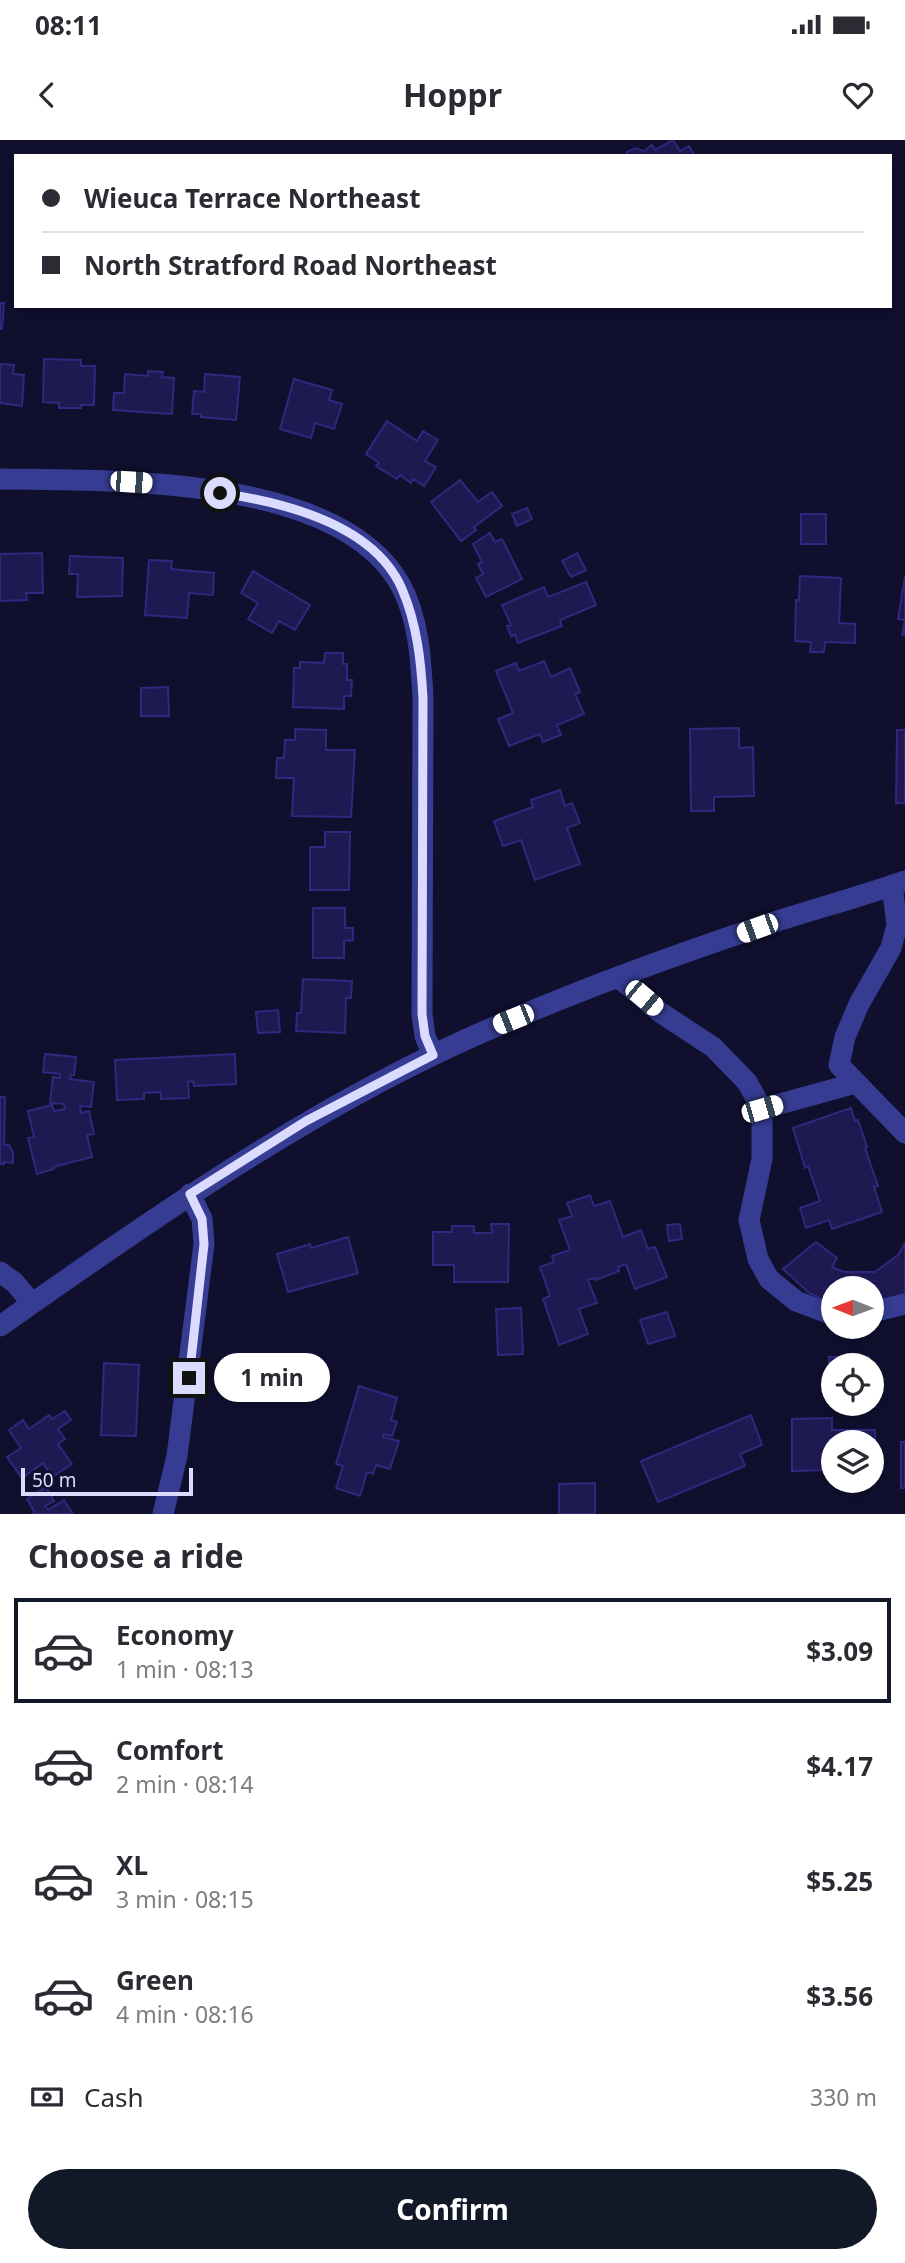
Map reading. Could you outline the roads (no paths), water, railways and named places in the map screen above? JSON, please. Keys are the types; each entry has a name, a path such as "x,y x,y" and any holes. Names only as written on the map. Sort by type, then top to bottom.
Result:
{"street":[{"path":"0,479 168,485 246,497 308,513 332,523 363,542 384,561 401,586 412,615 420,656 423,698 422,1014 425,1036 433,1055"},
{"path":"0,1326 190,1194 306,1121 433,1055 492,1028 619,978 757,928 898,883 897,925 891,948 859,1004 845,1037 839,1065 905,1133"},
{"path":"619,978 661,1013 713,1047 747,1082 762,1109 762,1158 749,1220 758,1259 769,1279 796,1301 821,1312"},
{"path":"762,1109 856,1083"},
{"path":"163,1514 177,1456 204,1244 202,1219 190,1194"},
{"path":"0,1272 14,1282 32,1303"},
{"path":"884,1309 905,1304"}]}
